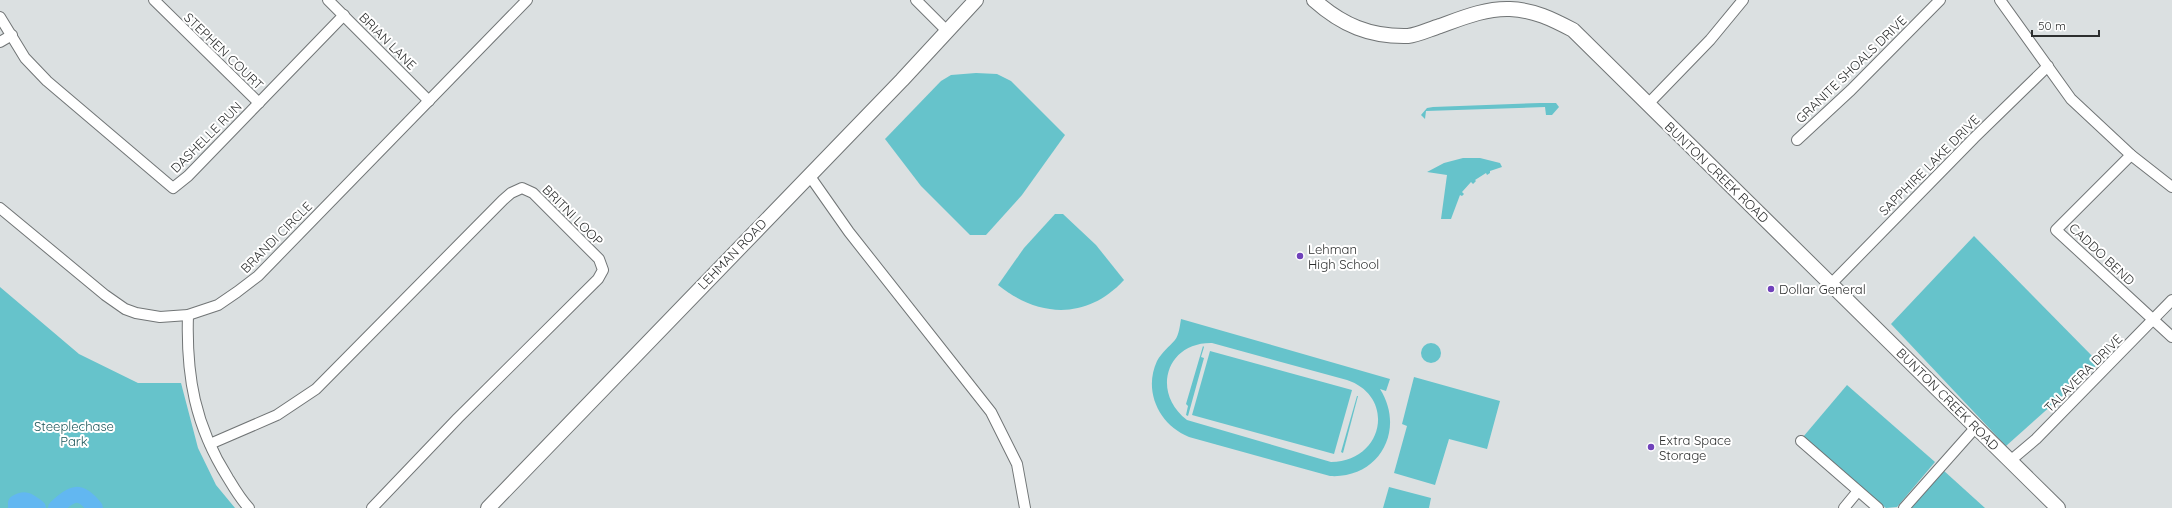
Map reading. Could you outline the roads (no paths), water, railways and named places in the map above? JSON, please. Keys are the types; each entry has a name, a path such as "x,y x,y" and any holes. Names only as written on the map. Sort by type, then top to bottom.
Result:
{"street":[{"name":"STEPHEN COURT","path":"154,0 259,103"},
{"name":"BRIAN LANE","path":"328,0 429,101"},
{"name":"BRANDI CIRCLE","path":"0,208 105,296 126,309 160,317 188,315 218,305 258,276 527,0"},
{"path":"916,0 947,31"},
{"name":"LEHMAN ROAD","path":"488,508 976,0"},
{"name":"BUNTON CREEK ROAD","path":"1314,0 1328,13 1363,31 1409,36 1480,13 1509,9 1546,16 1573,30 2058,508"},
{"path":"1648,104 1710,40 1743,0"},
{"name":"GRANITE SHOALS DRIVE","path":"1797,140 1850,90 1940,0"},
{"path":"2000,0 2071,99 2131,155 2172,187"},
{"name":"DASHELLE RUN","path":"0,17 25,58 47,81 173,188 188,176 344,15"},
{"path":"0,42 12,35"},
{"name":"SAPPHIRE LAKE DRIVE","path":"1831,284 1974,138 2048,66"},
{"name":"CADDO BEND","path":"2131,155 2056,230 2172,337"},
{"path":"809,175 849,232 991,412 1017,464 1025,508"},
{"name":"BRITNI LOOP","path":"210,444 277,415 316,389 511,193 522,188 533,193 599,259 603,270 598,279 458,418 372,508"},
{"name":"TALAVERA DRIVE","path":"2010,461 2036,439 2172,300"},
{"path":"188,315 187,353 190,383 198,414 210,444 222,468 249,508"},
{"path":"1904,508 1976,427"},
{"path":"1800,441 1878,508"},
{"path":"1844,508 1858,491"}],"waterway":[{"path":"56,508 71,496 76,495 80,495 85,498 95,508"},
{"path":"16,508 16,503 23,500 30,502 38,508"}],"place":[{"name":"Lehman High School","path":"1300,256"},
{"name":"Dollar General","path":"1771,289"},
{"name":"Extra Space Storage","path":"1651,447"}],"park label":[{"name":"Steeplechase Park","path":"74,434"}]}
